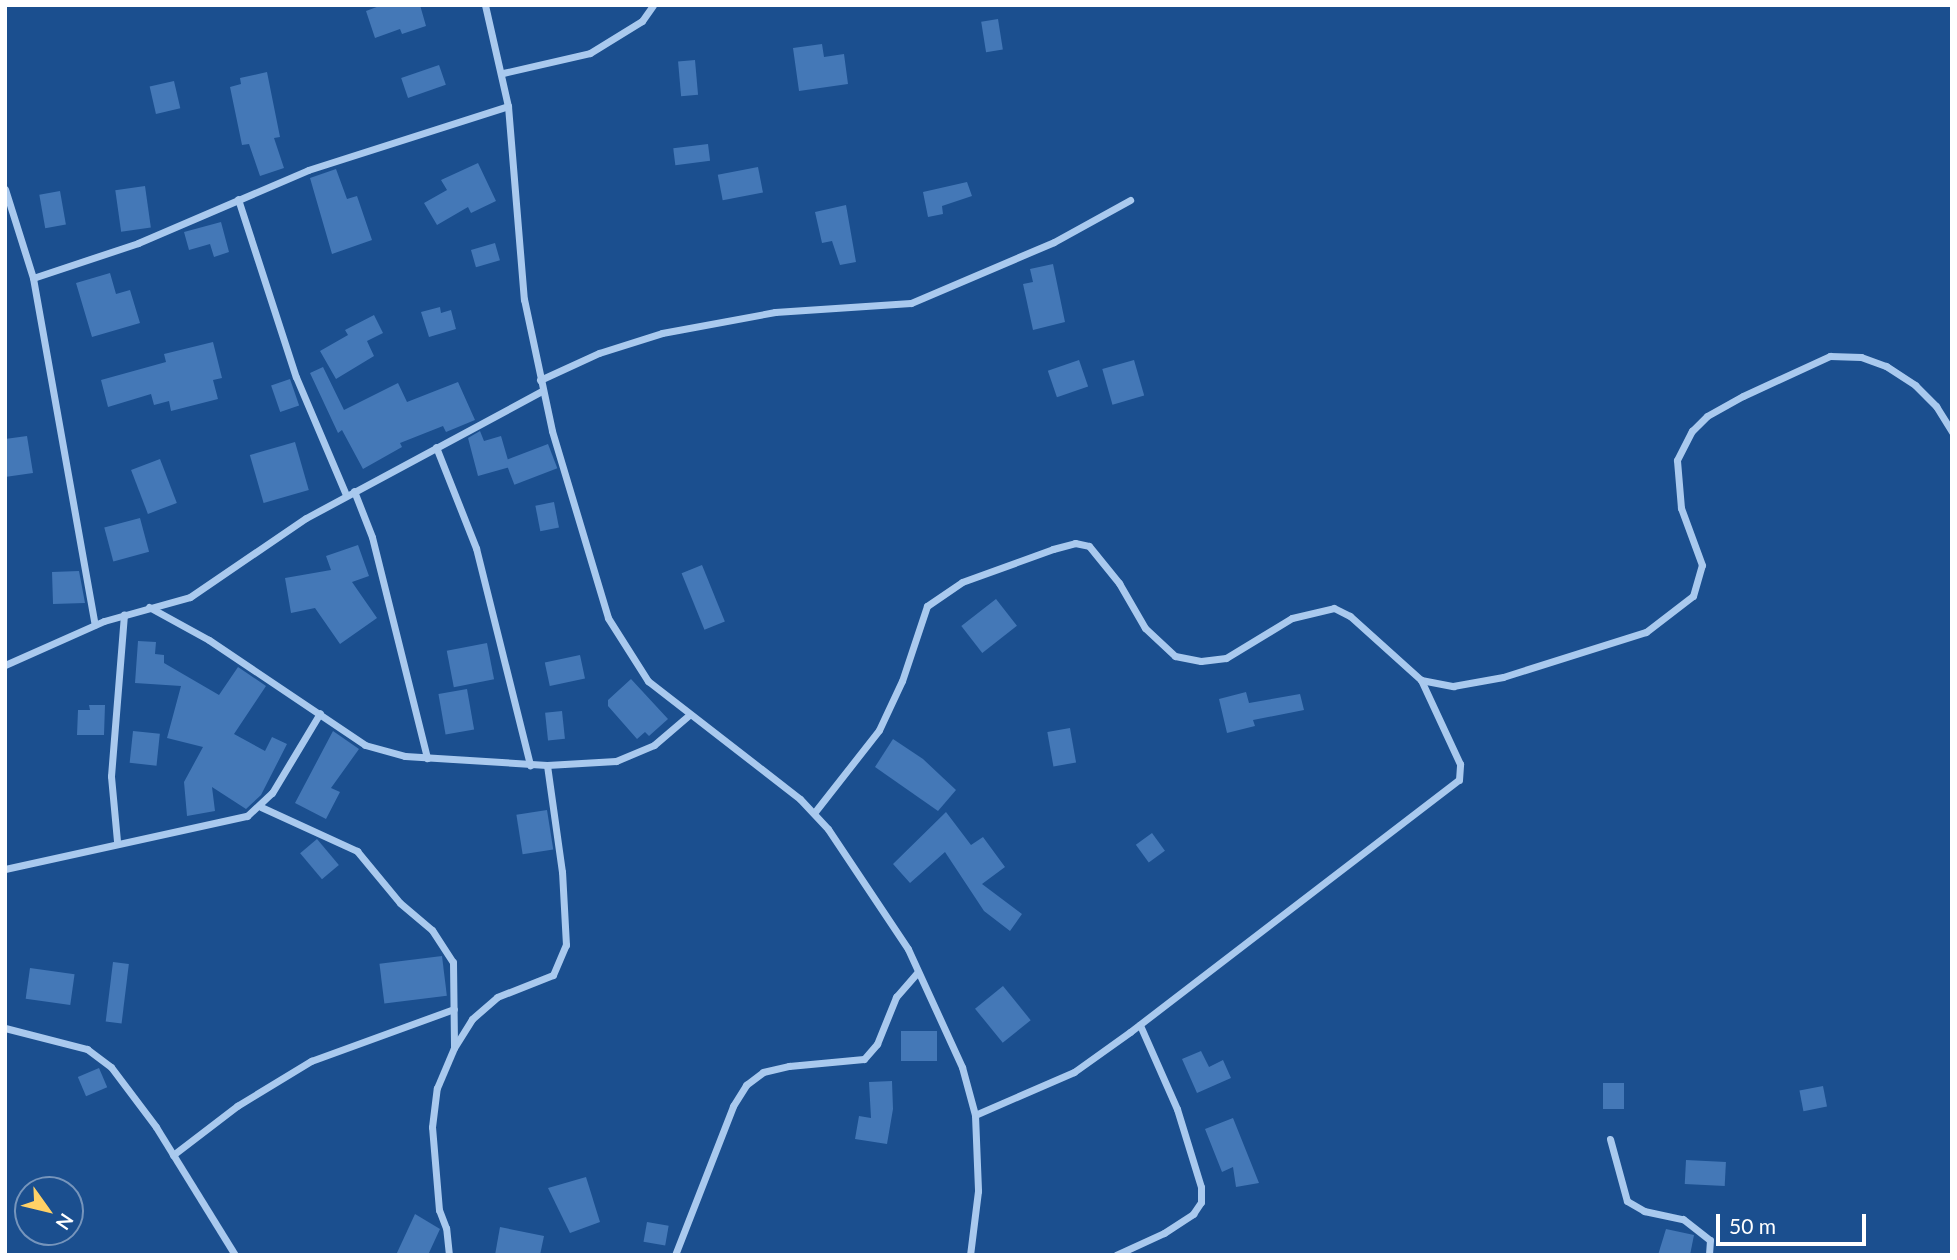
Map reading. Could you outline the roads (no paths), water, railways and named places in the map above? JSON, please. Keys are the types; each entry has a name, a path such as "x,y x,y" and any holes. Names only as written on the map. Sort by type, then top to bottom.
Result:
{"street":[{"path":"485,5 509,106 521,275 542,391 608,618 648,681 814,813 860,874 918,972 962,1067 975,1115 978,1191 970,1255"},
{"path":"503,73 590,52 642,21 653,5"},
{"path":"33,278 138,243 308,170 509,106"},
{"path":"5,189 33,278 95,625"},
{"path":"238,199 296,377 372,537 427,758"},
{"path":"540,380 599,353 662,333 775,312 911,303 1054,242 1130,200"},
{"path":"5,218 14,214"},
{"path":"1422,680 1453,686 1503,677 1646,632 1677,612 1693,596 1702,565 1681,508 1676,460 1692,431 1707,416 1743,396 1830,356 1861,358 1886,366 1915,385 1936,406 1952,432"},
{"path":"5,665 95,625 201,591 350,493 542,391"},
{"path":"436,447 477,548 530,765"},
{"path":"814,813 879,730 902,681 927,606 962,582 1075,543 1098,554 1145,628 1175,656 1201,661 1226,658 1292,618 1334,608 1350,615 1422,680 1460,764 1460,780 1140,1025 1074,1072 975,1115"},
{"path":"149,607 209,640 365,745 427,758 530,765 616,761 638,754 689,715"},
{"path":"117,841 111,776 124,615"},
{"path":"5,869 117,841 228,821 261,807 320,713"},
{"path":"459,1255 449,1253 439,1210 432,1127 437,1088 454,1048 485,1006 497,997 546,980 563,957 565,904 547,765"},
{"path":"261,807 357,851 371,863 400,903 432,930 453,962 454,1048"},
{"path":"675,1255 733,1106 746,1085 772,1070 864,1059 877,1044 896,998 918,972"},
{"path":"173,1155 237,1106 311,1061 454,1009"},
{"path":"1116,1255 1164,1233 1193,1214 1201,1202 1201,1187 1177,1109 1140,1025"},
{"path":"5,1028 88,1049 135,1096 235,1255"},
{"path":"1610,1139 1627,1201 1644,1211 1683,1219 1710,1240 1709,1255"}]}
